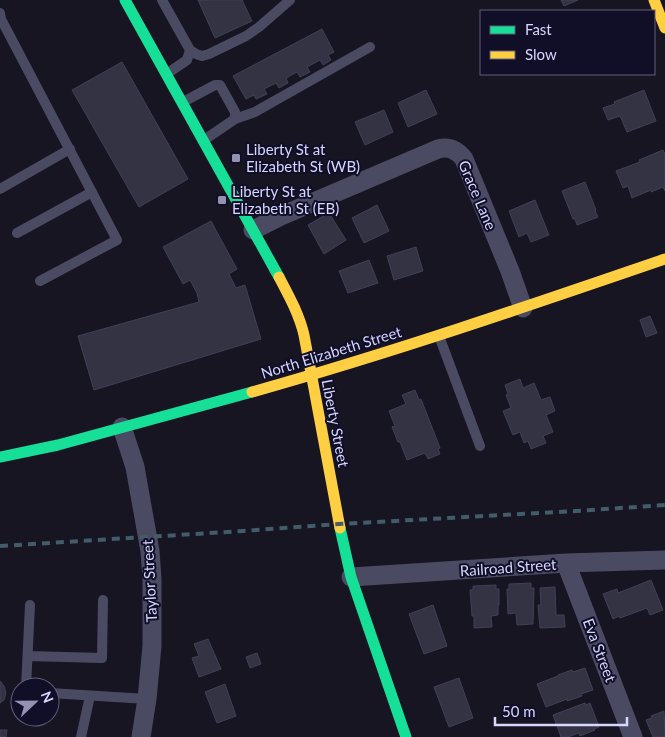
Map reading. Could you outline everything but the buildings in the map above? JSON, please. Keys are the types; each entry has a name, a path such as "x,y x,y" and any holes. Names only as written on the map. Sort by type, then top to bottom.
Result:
{"street":[{"name":"Liberty Street","path":"125,0 287,291 300,320 350,577 406,737"},
{"path":"654,0 665,28"},
{"name":"Grace Lane","path":"253,230 438,149 444,147 452,149 458,151 464,158 524,308"},
{"name":"North Elizabeth Street","path":"0,457 58,445 312,375 524,308 665,259"},
{"name":"Taylor Street","path":"122,427 134,467 151,561 152,646 141,737"},
{"name":"Railroad Street","path":"350,577 665,560"},
{"name":"Eva Street","path":"566,564 633,737"}],"lane":[{"path":"162,0 190,50 202,56 246,36 290,0"},
{"path":"0,13 1,19 117,240 40,281"},
{"path":"204,140 235,119 255,112 370,47"},
{"path":"167,74 188,60 190,50"},
{"path":"182,102 216,85 220,85 235,112 235,119"},
{"path":"0,189 70,149"},
{"path":"17,233 92,192"},
{"path":"438,335 480,446"},
{"path":"28,656 102,658 102,600"},
{"path":"27,677 30,605"},
{"path":"60,693 147,699"},
{"path":"81,737 90,696"}],"railway":[{"path":"0,546 665,505"}],"traffic: fast":[{"path":"125,0 279,277"},
{"path":"0,457 58,445 252,392"},
{"path":"340,528 351,577 406,737"}],"traffic: slow":[{"path":"654,0 665,28"},
{"path":"252,392 408,345 665,259"},
{"path":"279,277 297,312 304,335 340,528"}],"place":[{"name":"Liberty St at Elizabeth St (WB)","path":"236,158"},
{"name":"Liberty St at Elizabeth St (EB)","path":"222,200"}]}
